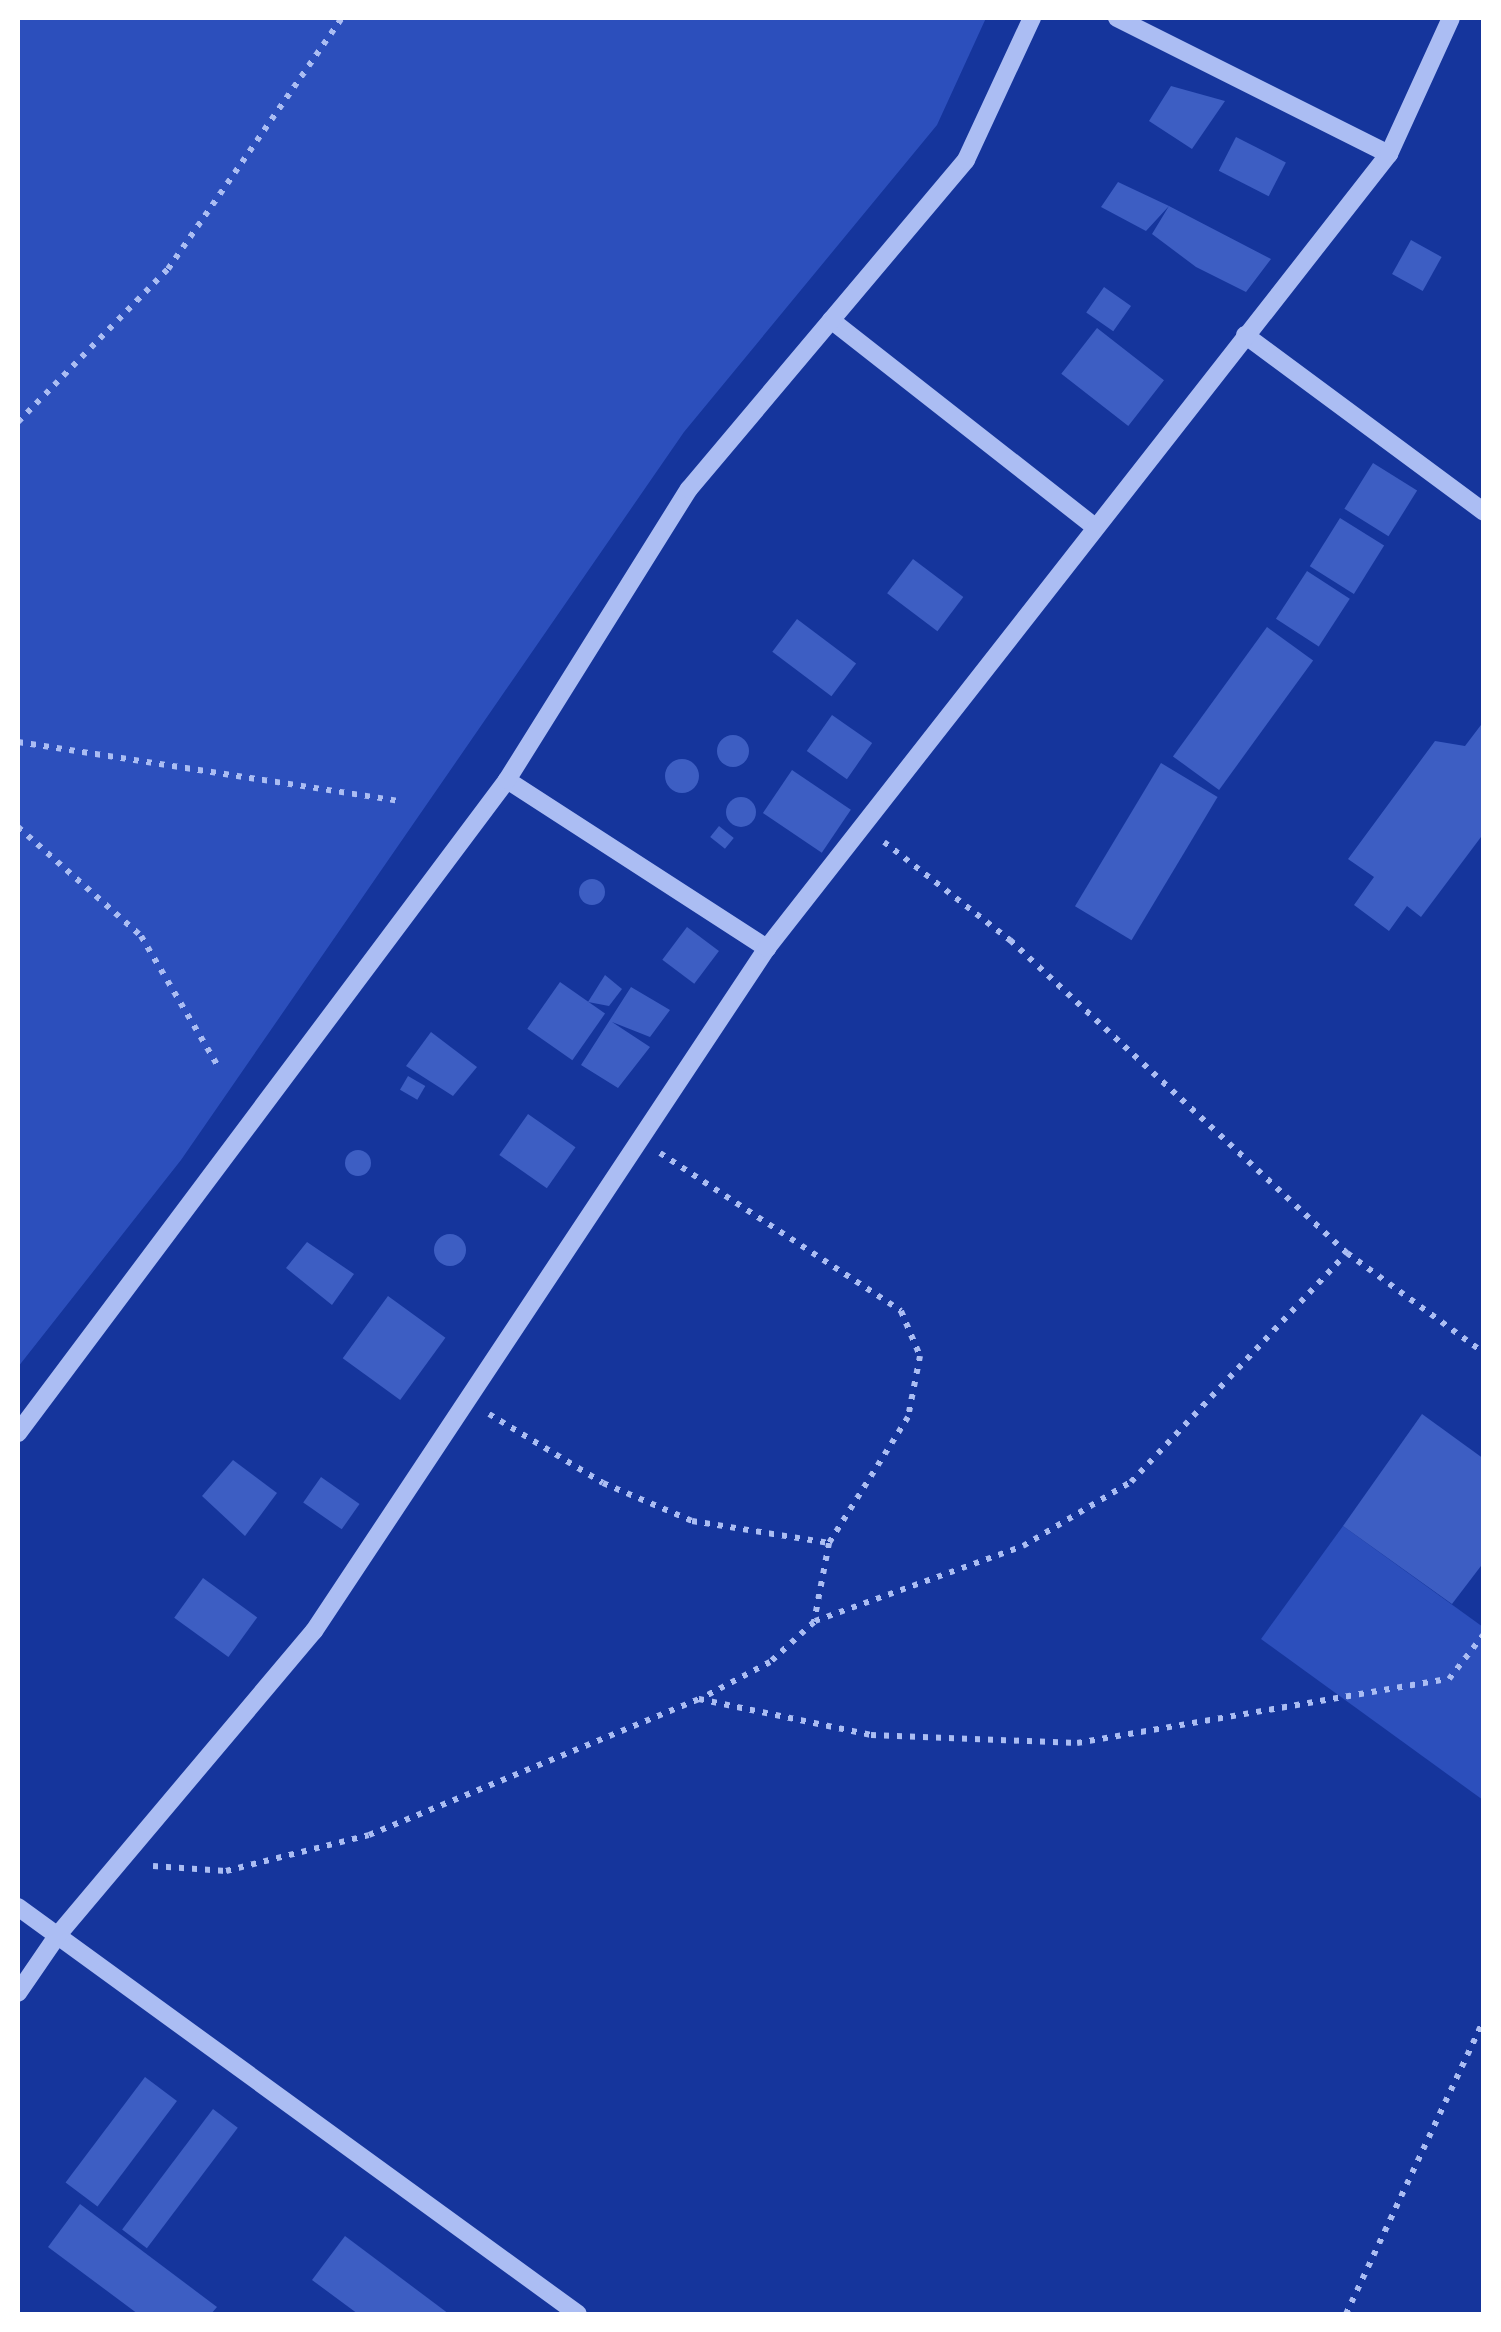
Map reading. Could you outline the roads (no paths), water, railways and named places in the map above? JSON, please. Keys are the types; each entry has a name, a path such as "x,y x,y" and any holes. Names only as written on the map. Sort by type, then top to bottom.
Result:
{"street":[{"path":"18,1433 507,780 689,489 966,160 1032,18"},
{"path":"1116,18 1389,154"},
{"path":"18,1993 57,1936 314,1631 767,948 1389,154 1451,18"},
{"path":"831,320 1094,526"},
{"path":"1245,335 1484,512"},
{"path":"507,780 767,948"},
{"path":"18,1908 578,2314"}]}
